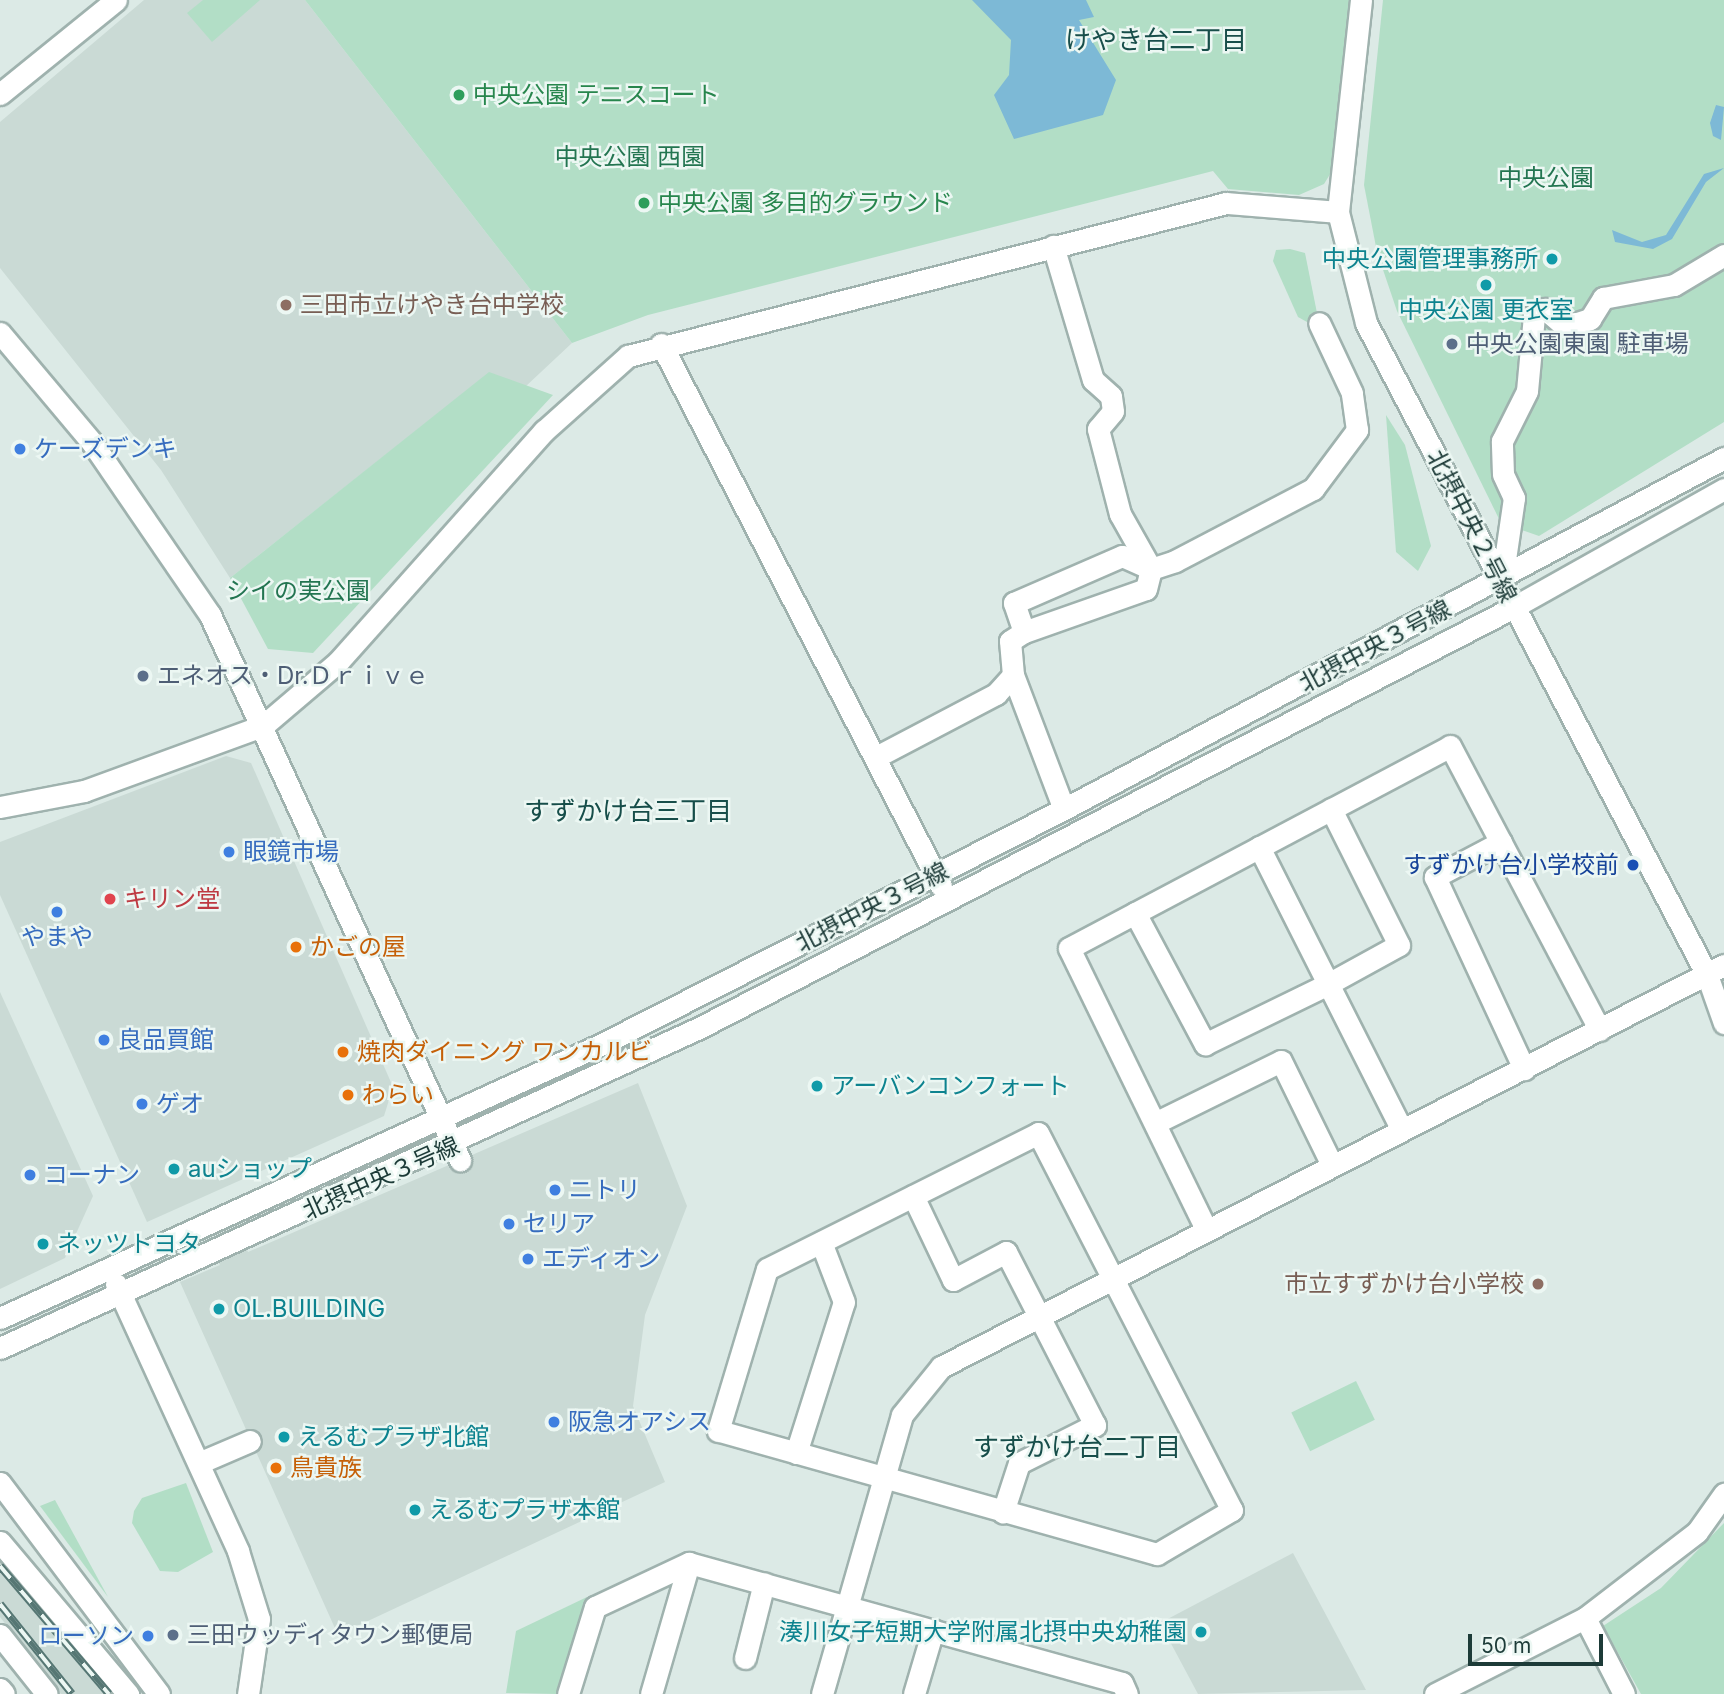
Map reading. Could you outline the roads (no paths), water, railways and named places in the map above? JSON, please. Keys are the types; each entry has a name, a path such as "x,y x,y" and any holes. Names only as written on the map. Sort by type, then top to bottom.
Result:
{"street":[{"path":"0,94 116,0"},
{"name":"北摂中央２号線","path":"1361,0 1338,212 1366,323 1514,607 1715,970 1724,1023"},
{"path":"0,807 84,790 264,725 338,662 544,431 628,356 662,344 1226,203 1338,212"},
{"path":"1054,246 1093,380 1111,396 1113,411 1098,429 1119,514 1151,569 1146,589 1024,632 1010,641 1013,675 1064,809"},
{"path":"1502,580 1514,498 1503,474 1502,441 1527,391 1534,315 1545,309 1562,324 1590,319 1603,298 1674,285 1724,255"},
{"path":"1151,569 1312,489 1357,430 1352,393 1319,323"},
{"path":"0,333 163,542 210,615 264,725 456,1153"},
{"path":"662,344 947,899"},
{"name":"北摂中央３号線","path":"0,1318 441,1118 935,875 1502,580 1724,458"},
{"name":"北摂中央３号線","path":"0,1348 456,1153 1514,607 1724,489"},
{"path":"1024,632 1014,603 1122,556 1151,569"},
{"path":"876,757 996,694 1013,675"},
{"path":"1205,1227 1069,948 1450,746 1600,1030"},
{"path":"1135,913 1205,1044 1328,984 1399,945 1331,809"},
{"path":"1501,842 1435,877 1524,1069"},
{"path":"1259,847 1402,1130"},
{"path":"822,1694 902,1415 941,1367 1115,1273 1524,1069 1715,970"},
{"path":"1155,1123 1281,1060 1332,1164"},
{"path":"1038,1133 1115,1273 1233,1510 1157,1554 718,1430 767,1269 821,1242 1038,1133"},
{"path":"913,1196 953,1280 1006,1252 1095,1425 1018,1463 1003,1511"},
{"path":"796,1453 844,1302 821,1242"},
{"path":"109,1270 201,1461 259,1619 248,1694"},
{"path":"201,1461 250,1441"},
{"path":"0,1483 159,1694"},
{"path":"1435,1694 1585,1618 1697,1532 1724,1494"},
{"path":"0,1542 128,1694"},
{"path":"651,1694 689,1563"},
{"path":"568,1694 595,1607 689,1563 847,1604 1122,1683 1128,1694"},
{"path":"745,1657 764,1583"},
{"path":"1585,1618 1624,1694"},
{"path":"914,1694 933,1630"},
{"path":"0,1635 47,1694"},
{"path":"0,1689 4,1694"}],"water":[{"path":"972,0 1086,0 1094,17 1079,20 1116,80 1103,115 1014,139 994,95 1009,75 1011,40"},
{"path":"1716,105 1724,107 1721,140 1713,136 1710,123"},
{"path":"1724,168 1706,182 1672,239 1653,249 1615,242 1612,230 1642,242 1666,235 1704,174"}],"railway":[{"path":"0,1566 109,1694"},
{"path":"0,1604 72,1694"}],"place":[{"name":"中央公園 テニスコート","path":"459,95"},
{"name":"中央公園 多目的グラウンド","path":"644,203"},
{"name":"中央公園管理事務所","path":"1552,259"},
{"name":"中央公園 更衣室","path":"1486,285"},
{"name":"三田市立けやき台中学校","path":"286,305"},
{"name":"中央公園東園 駐車場","path":"1452,344"},
{"name":"ケーズデンキ","path":"20,449"},
{"name":"エネオス・Dr.Ｄｒｉｖｅ","path":"143,676"},
{"name":"眼鏡市場","path":"229,852"},
{"name":"すずかけ台小学校前","path":"1633,865"},
{"name":"キリン堂","path":"110,899"},
{"name":"やまや","path":"57,912"},
{"name":"かごの屋","path":"296,947"},
{"name":"良品買館","path":"104,1040"},
{"name":"焼肉ダイニング ワンカルビ","path":"343,1052"},
{"name":"アーバンコンフォート","path":"817,1086"},
{"name":"わらい","path":"348,1095"},
{"name":"ゲオ","path":"142,1104"},
{"name":"auショップ","path":"174,1169"},
{"name":"コーナン","path":"30,1175"},
{"name":"ニトリ","path":"555,1190"},
{"name":"セリア","path":"509,1224"},
{"name":"ネッツトヨタ","path":"43,1244"},
{"name":"エディオン","path":"528,1259"},
{"name":"市立すずかけ台小学校","path":"1538,1284"},
{"name":"OL.BUILDING","path":"219,1309"},
{"name":"阪急オアシス","path":"554,1422"},
{"name":"えるむプラザ北館","path":"284,1437"},
{"name":"鳥貴族","path":"276,1468"},
{"name":"えるむプラザ本館","path":"415,1510"},
{"name":"湊川女子短期大学附属北摂中央幼稚園","path":"1201,1632"},
{"name":"三田ウッディタウン郵便局","path":"173,1635"},
{"name":"ローソン","path":"148,1636"}],"district":[{"name":"けやき台二丁目","path":"1156,40"},
{"name":"すずかけ台三丁目","path":"628,811"},
{"name":"すずかけ台二丁目","path":"1077,1447"}],"park label":[{"name":"中央公園 西園","path":"630,157"},
{"name":"中央公園","path":"1546,178"},
{"name":"シイの実公園","path":"298,591"}]}
